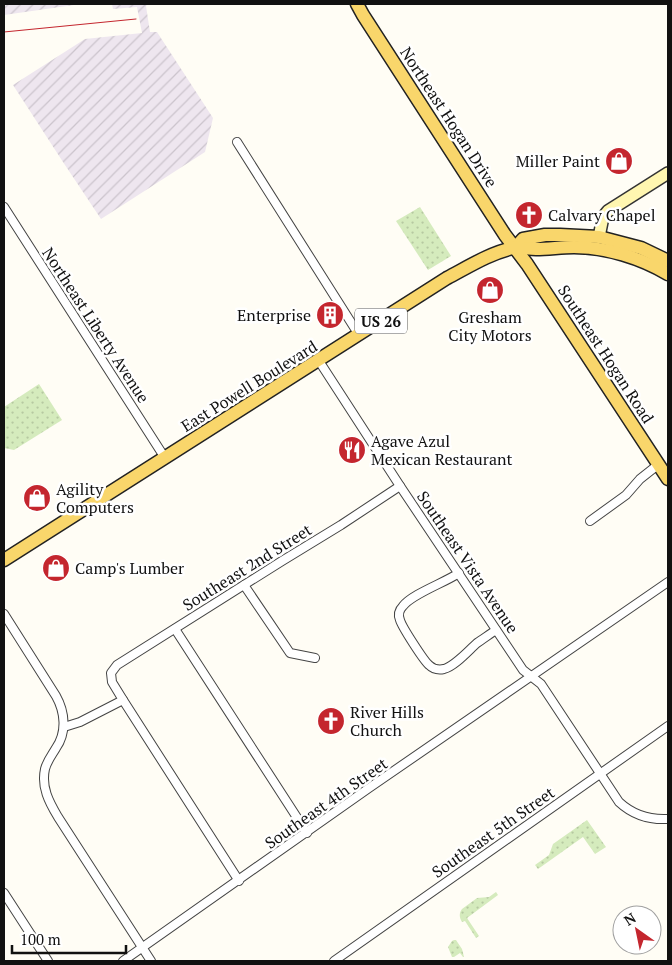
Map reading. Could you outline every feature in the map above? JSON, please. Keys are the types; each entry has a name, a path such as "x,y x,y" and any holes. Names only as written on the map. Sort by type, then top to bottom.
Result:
{"main road":[{"name":"Northeast Hogan Drive","path":"357,4 515,248"},
{"name":"East Powell Boulevard","path":"515,248 524,239 546,235 599,236 639,254 668,274"},
{"name":"East Powell Boulevard","path":"4,560 465,268 515,248 593,248 639,254 668,261"},
{"name":"Southeast Hogan Road","path":"515,248 668,479"}],"street":[{"path":"237,142 359,335"},
{"path":"599,236 603,217 608,211 668,173"},
{"name":"Northeast Liberty Avenue","path":"4,207 165,458"},
{"name":"Southeast Vista Avenue","path":"319,361 523,670 541,684 619,802 627,809 646,818 668,820"},
{"path":"590,522 626,494 640,479 659,464"},
{"name":"Southeast 2nd Street","path":"123,700 112,682 111,674 117,665 400,486"},
{"path":"459,573 415,596 401,607 399,618 411,639 431,667 443,669 454,663 496,630"},
{"name":"Southeast 4th Street","path":"123,961 369,788 668,582"},
{"path":"244,585 290,653 315,658"},
{"path":"4,614 58,700 62,711 64,728 58,746 48,761 44,776 48,799 151,961"},
{"path":"175,629 307,833"},
{"path":"64,728 123,700 239,880"},
{"name":"Southeast 5th Street","path":"334,961 668,726"},
{"path":"4,893 48,961"}],"shaded area":[{"path":"4,4 81,4 4,15"},
{"path":"112,4 148,4 146,6 150,32 157,32 213,118 205,152 101,219 13,85 85,39 142,33 137,7 113,9"}],"green space":[{"path":"420,207 451,256 428,270 396,221"},
{"path":"39,384 62,420 14,450 4,448 4,407"},
{"path":"587,820 606,847 595,854 583,837 538,869 535,865 549,855 553,844"},
{"path":"496,892 498,895 467,918 479,936 476,938 465,921 462,922 460,912 477,898 489,897"},
{"path":"454,940 462,949 464,957 460,953 452,957 448,947"}],"tram line":[{"path":"4,32 136,19"}],"place":[{"name":"Miller Paint","path":"619,161"},
{"name":"Calvary Chapel","path":"529,215"},
{"name":"Gresham City Motors","path":"490,290"},
{"name":"Enterprise","path":"330,315"},
{"name":"Agave Azul Mexican Restaurant","path":"352,450"},
{"name":"Agility Computers","path":"37,498"},
{"name":"Camp's Lumber","path":"56,568"},
{"name":"River Hills Church","path":"331,721"}]}
